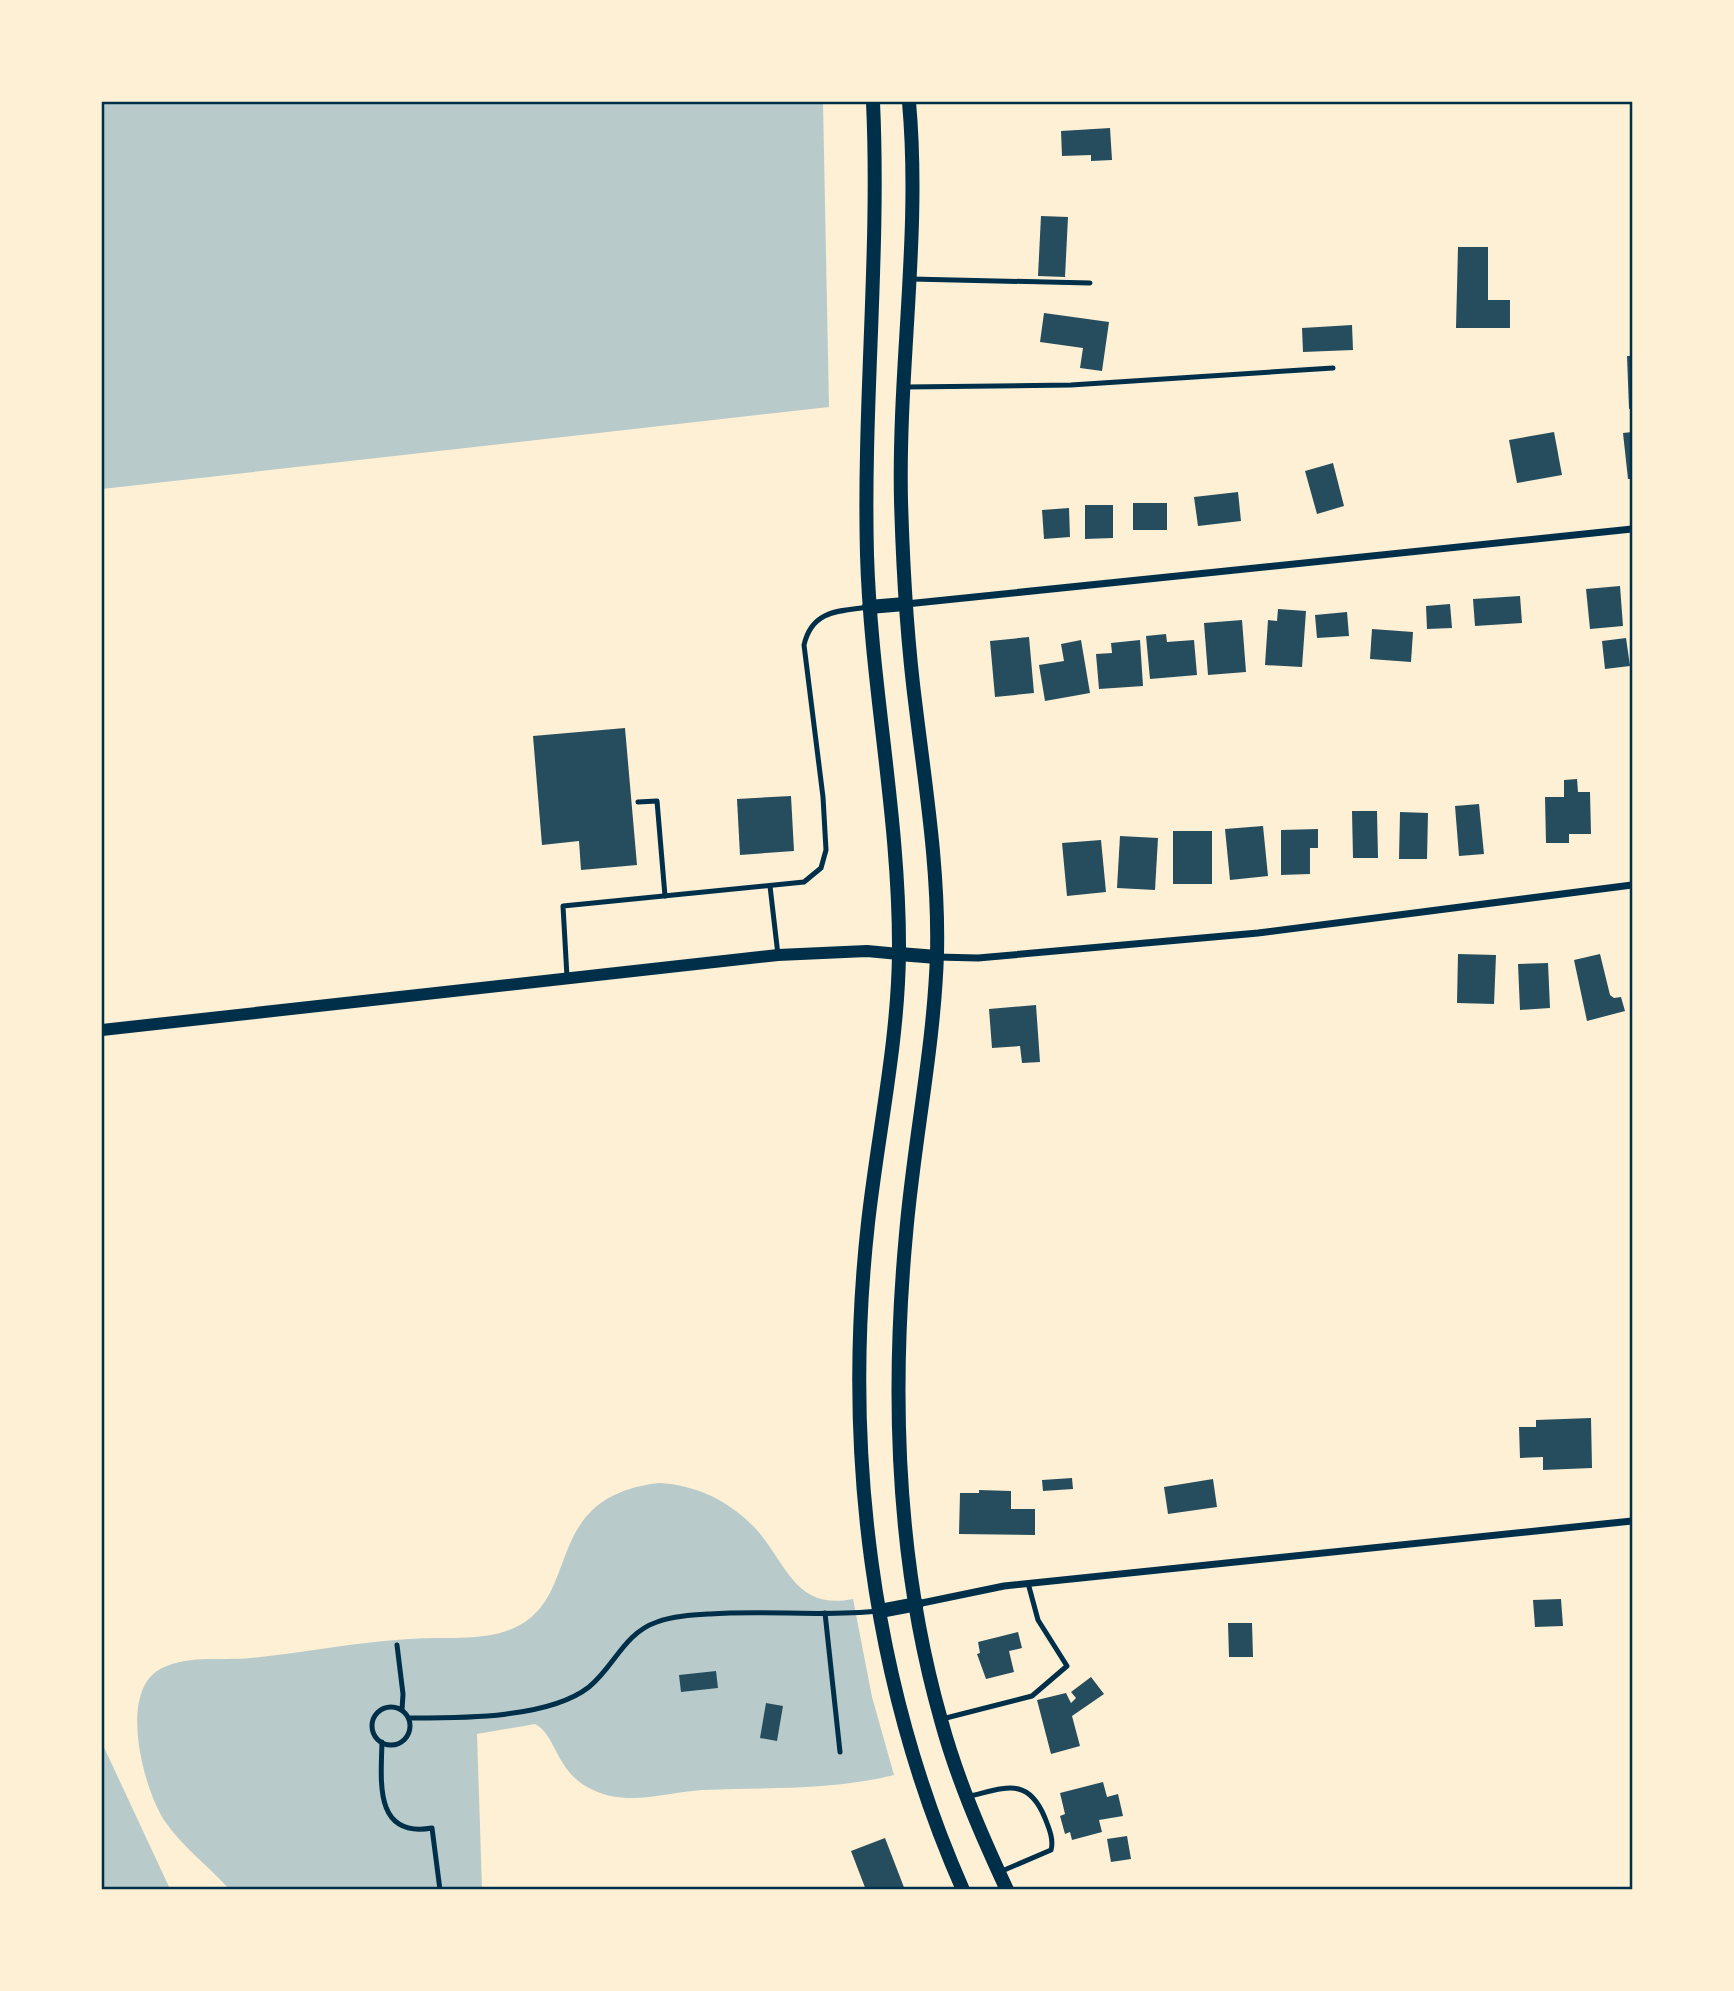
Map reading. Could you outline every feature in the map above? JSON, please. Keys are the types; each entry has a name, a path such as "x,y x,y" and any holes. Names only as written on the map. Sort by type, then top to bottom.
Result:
{"main road":[{"path":"873,102 877,201 866,428 869,607 898,863 899,954 887,1097 868,1225 862,1301 861,1456 868,1534 892,1676 916,1769 964,1889"},
{"path":"909,102 914,157 901,498 905,604 934,860 937,957 906,1234 898,1392 898,1462 904,1528 916,1604 940,1719 966,1797 1007,1889"},
{"path":"869,607 905,604"},
{"path":"899,954 937,957"},
{"path":"880,1611 916,1604"}],"street":[{"path":"905,604 1633,529"},
{"path":"937,957 978,958 1258,933 1633,885"},
{"path":"102,1030 778,955 867,951 899,954"},
{"path":"916,1604 982,1589 1028,1583 1633,1521"}],"lane":[{"path":"911,279 1090,283"},
{"path":"904,387 1084,385 1333,368"},
{"path":"567,977 563,905 804,882 816,874 825,859 823,797 803,654 806,636 817,618 826,613 869,607"},
{"path":"638,802 657,801 665,896"},
{"path":"770,886 778,955"},
{"path":"940,1719 1032,1696 1067,1666 1038,1620 1028,1583"},
{"path":"409,1718 508,1712 568,1699 590,1686 632,1637 664,1619 754,1611 880,1611"},
{"path":"825,1613 840,1752"},
{"path":"397,1645 403,1694 402,1710"},
{"path":"382,1742 391,1745 405,1739 410,1726 409,1718 402,1710 391,1707 378,1713 373,1726 382,1742 383,1793 387,1810 395,1822 405,1828 432,1828 440,1889"},
{"path":"966,1797 1006,1788 1020,1788 1032,1795 1044,1814 1052,1840 1051,1850 999,1872"}],"shaded area":[{"path":"102,102 823,102 829,407 102,489"},
{"path":"659,1483 686,1487 712,1496 745,1518 804,1591 817,1598 833,1601 853,1599 872,1697 894,1775 823,1786 703,1790 648,1797 620,1797 606,1795 580,1783 564,1765 542,1729 535,1724 477,1734 482,1889 230,1890 179,1839 164,1820 156,1806 143,1766 137,1721 139,1701 146,1684 157,1671 191,1660 251,1658 389,1640 476,1637 514,1628 535,1613 549,1594 579,1527 596,1507 621,1492"},
{"path":"102,1743 170,1889 102,1889"}],"building":[{"path":"1110,128 1112,160 1091,161 1091,155 1062,156 1061,131"},
{"path":"1041,216 1068,217 1065,277 1038,276"},
{"path":"1458,247 1488,247 1488,300 1510,300 1510,328 1456,328"},
{"path":"1044,313 1109,322 1102,371 1080,368 1083,348 1040,342"},
{"path":"1352,325 1353,350 1303,352 1302,328"},
{"path":"1627,356 1632,356 1632,408 1629,409"},
{"path":"1554,432 1562,475 1517,483 1509,440"},
{"path":"1632,432 1632,479 1628,479 1623,433"},
{"path":"1333,463 1344,506 1317,514 1305,471"},
{"path":"1238,492 1241,521 1198,526 1194,497"},
{"path":"1133,503 1167,503 1167,530 1133,530"},
{"path":"1085,505 1113,505 1113,538 1085,539"},
{"path":"1069,508 1070,537 1044,539 1042,510"},
{"path":"1620,586 1623,626 1590,629 1586,589"},
{"path":"1520,596 1522,623 1475,626 1473,599"},
{"path":"1450,604 1452,628 1427,629 1426,606"},
{"path":"1278,609 1306,611 1302,667 1265,665 1268,620 1277,621"},
{"path":"1347,612 1349,636 1317,638 1315,615"},
{"path":"1242,620 1246,672 1208,675 1204,623"},
{"path":"1372,629 1413,632 1411,662 1370,659"},
{"path":"1166,634 1167,642 1194,640 1197,675 1150,679 1146,636"},
{"path":"1029,637 1034,693 995,697 990,641"},
{"path":"1626,638 1630,666 1605,669 1602,641"},
{"path":"1081,640 1090,693 1045,701 1039,665 1064,661 1061,644"},
{"path":"1140,640 1143,686 1099,689 1096,654 1112,653 1111,643"},
{"path":"625,728 637,865 581,870 579,841 542,845 533,736"},
{"path":"1577,779 1578,792 1590,792 1591,834 1569,834 1569,843 1546,843 1545,797 1564,797 1564,780"},
{"path":"791,796 794,851 740,855 737,799"},
{"path":"1479,804 1484,854 1459,856 1455,806"},
{"path":"1352,811 1377,811 1378,858 1353,858"},
{"path":"1400,812 1428,813 1427,859 1399,859"},
{"path":"1263,826 1268,876 1230,880 1225,829"},
{"path":"1318,829 1318,848 1310,848 1310,874 1281,875 1281,830"},
{"path":"1173,831 1212,831 1212,884 1173,884"},
{"path":"1120,836 1158,838 1155,890 1117,888"},
{"path":"1101,840 1106,892 1067,896 1062,843"},
{"path":"1458,954 1496,955 1494,1004 1457,1003"},
{"path":"1600,954 1610,995 1614,998 1621,997 1625,1011 1587,1021 1574,960"},
{"path":"1548,963 1550,1008 1520,1010 1518,964"},
{"path":"1036,1005 1040,1062 1022,1063 1020,1046 992,1048 989,1009"},
{"path":"1591,1418 1592,1468 1543,1470 1543,1457 1520,1458 1519,1427 1536,1427 1536,1420"},
{"path":"1072,1478 1073,1489 1043,1491 1042,1480"},
{"path":"1213,1479 1217,1507 1168,1514 1164,1487"},
{"path":"979,1490 1011,1491 1011,1509 1035,1509 1035,1535 959,1534 960,1493 979,1493"},
{"path":"1561,1599 1563,1626 1535,1627 1533,1600"},
{"path":"1228,1623 1252,1623 1253,1657 1229,1657"},
{"path":"1018,1632 1022,1648 1009,1651 1014,1672 986,1679 977,1654 980,1653 978,1642"},
{"path":"716,1671 718,1688 681,1692 679,1675"},
{"path":"1091,1677 1104,1694 1072,1716 1080,1746 1051,1754 1037,1700 1066,1693 1071,1703 1076,1698 1071,1692"},
{"path":"766,1703 783,1706 777,1741 760,1738"},
{"path":"1103,1782 1107,1797 1118,1794 1123,1816 1099,1820 1102,1832 1072,1840 1070,1832 1065,1834 1060,1816 1065,1814 1060,1793"},
{"path":"1127,1836 1131,1859 1111,1862 1107,1839"},
{"path":"885,1838 905,1890 866,1890 851,1851"}]}
